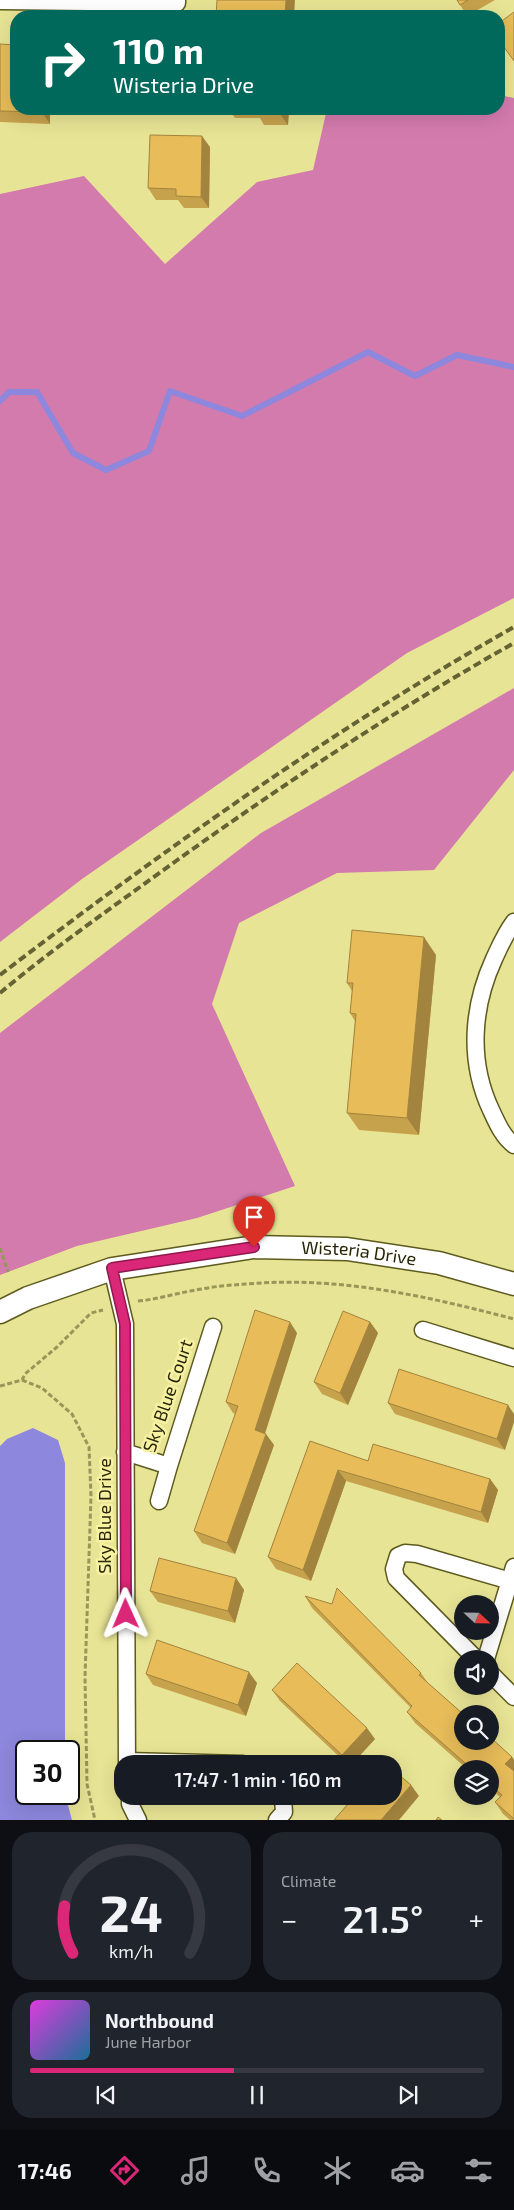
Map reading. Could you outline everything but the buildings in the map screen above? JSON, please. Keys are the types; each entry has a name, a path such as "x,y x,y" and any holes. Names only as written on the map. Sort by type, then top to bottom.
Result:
{"street":[{"path":"0,1 177,2 177,0"},
{"path":"514,922 507,932 483,985 476,1017 475,1046 483,1090 488,1104 497,1124 514,1145"},
{"name":"Wisteria Drive","path":"0,1312 28,1298 112,1268 254,1247 347,1249 439,1264 514,1284"},
{"name":"Sky Blue Drive","path":"112,1268 125,1324 127,1755"},
{"name":"Sky Blue Court","path":"125,1452 169,1466 213,1327"},
{"path":"423,1330 514,1358"},
{"path":"160,1501 169,1466"},
{"path":"467,1650 396,1578 394,1570 398,1556 405,1553 417,1554 513,1577 489,1650"},
{"path":"499,1682 514,1698"},
{"path":"130,1805 138,1820"},
{"path":"278,1820 284,1812 283,1805"}],"path":[{"path":"0,1248 8,1272"},
{"path":"22,1380 25,1374 58,1347 91,1313 120,1304 158,1299 201,1289 249,1284 304,1282 355,1285 409,1293 514,1319"},
{"path":"0,1386 22,1380 42,1388 72,1414 89,1447 91,1496 86,1677 87,1784 95,1820"}],"shaded area":[{"path":"505,96 514,98 514,598 407,653 82,879 0,942 0,194 84,176 165,264 257,182 313,170 326,115 505,115"},
{"path":"514,688 514,770 434,870 337,873 239,923 212,1004 295,1186 197,1218 77,1246 0,1275 0,1033 261,833"},
{"path":"33,1428 58,1440 65,1463 65,1740 15,1740 15,1805 68,1805 72,1820 0,1820 0,1446 7,1439"}],"waterway":[{"path":"0,401 9,392 37,392 73,453 106,470 149,451 170,391 242,416 368,352 415,376 457,355 514,367"}],"railway":[{"path":"0,975 188,836 251,792 381,707 514,627"},
{"path":"0,993 87,926 258,803 384,720 514,643"}],"route":[{"path":"126,1614 125,1324 112,1268 254,1247"}]}
